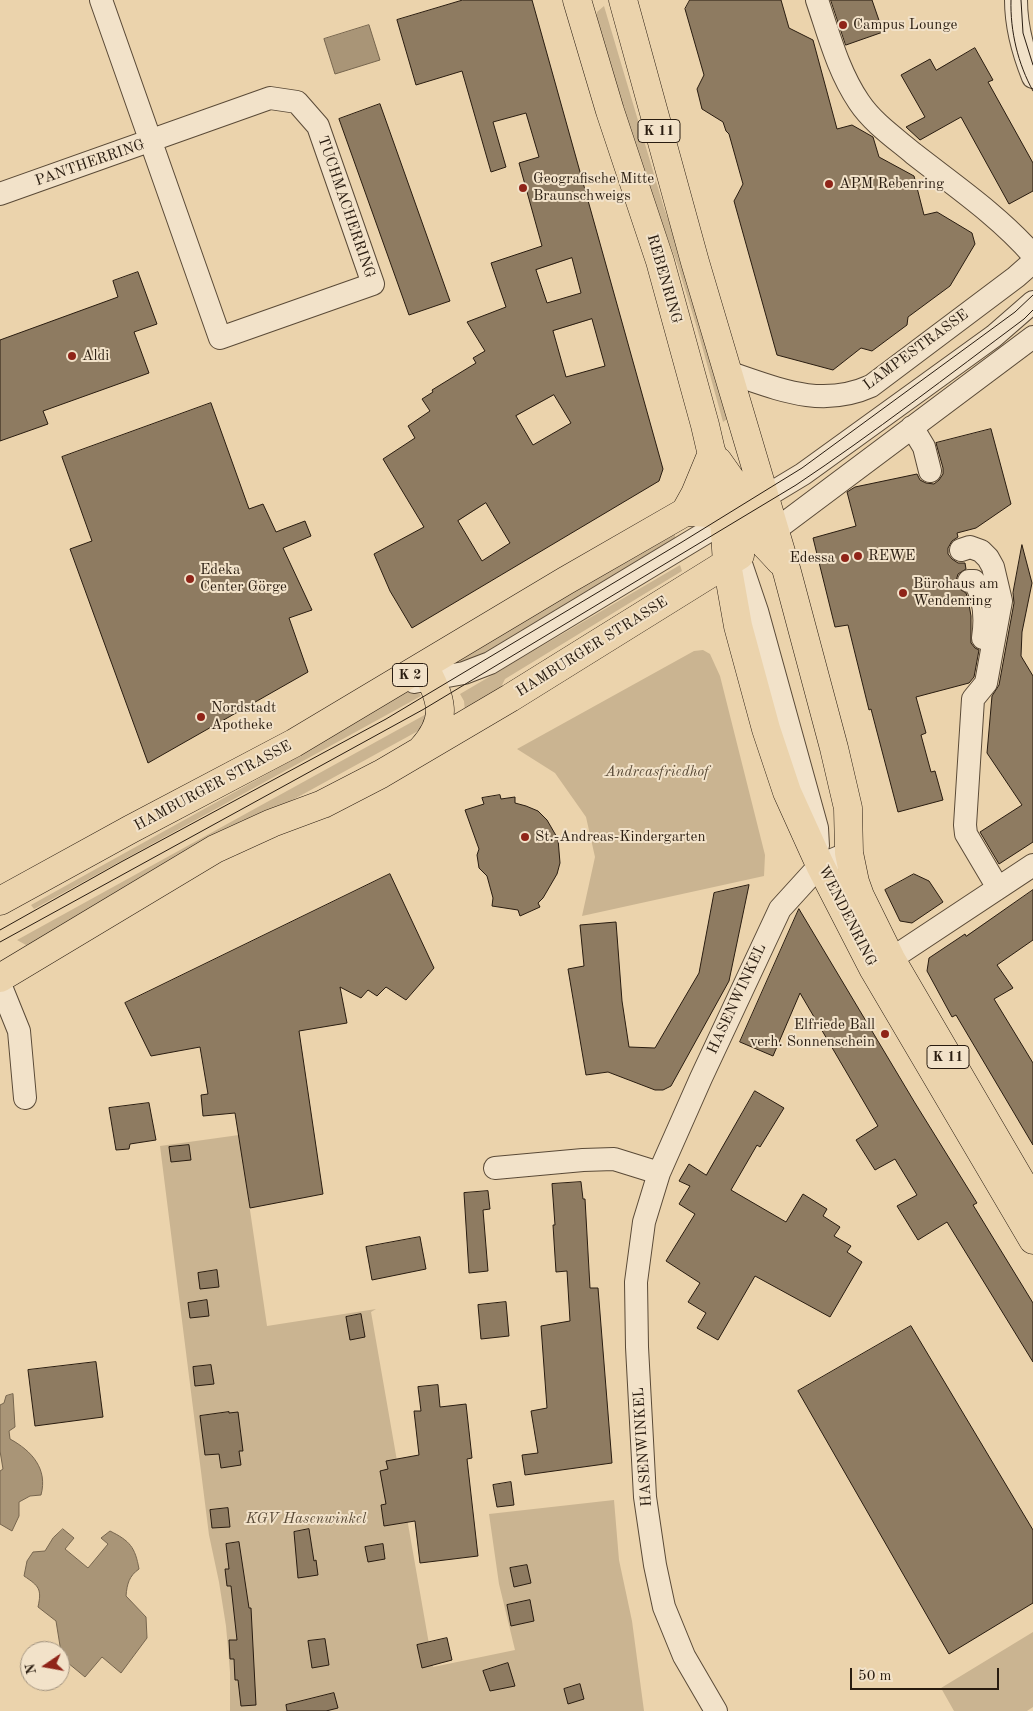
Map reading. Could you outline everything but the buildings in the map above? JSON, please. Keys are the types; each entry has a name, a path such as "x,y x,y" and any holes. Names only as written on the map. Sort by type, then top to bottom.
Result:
{"main road":[{"name":"REBENRING","path":"577,0 610,111 660,261 712,454 739,504 768,536"},
{"name":"REBENRING","path":"623,0 727,372 739,504 733,559"},
{"path":"712,454 685,512 707,512 739,504 748,528 768,536"},
{"name":"HAMBURGER STRASSE","path":"0,901 294,743 392,686 428,673 565,581 685,512"},
{"name":"HAMBURGER STRASSE","path":"0,978 216,849 272,823 323,804 381,774 510,698 768,536"},
{"name":"WENDENRING","path":"768,536 784,565 843,781 848,808 848,853 860,896 891,959 1033,1202"},
{"name":"WENDENRING","path":"733,559 738,626 766,729 787,792 820,865 874,970 1033,1240"},
{"name":"HAMBURGER STRASSE","path":"420,751 436,729 441,716 439,700 428,673"}],"street":[{"name":"PANTHERRING","path":"0,194 151,142 101,0"},
{"path":"817,0 847,83 860,103 889,134 1011,231 1033,255"},
{"path":"1016,0 1019,33 1025,57 1033,76"},
{"name":"TUCHMACHERRING","path":"270,98 297,102 318,126 373,284 220,338 151,142 270,98"},
{"name":"LAMPESTRASSE","path":"727,372 809,396 834,396 858,392 870,386 1016,277 1033,262"},
{"path":"428,673 464,673 490,663 739,504 803,474 994,336 1033,302"},
{"path":"768,536 1033,337"},
{"path":"912,427 924,448 930,472"},
{"path":"961,550 970,547 981,551 988,558 993,567 1002,601 986,683 973,699"},
{"path":"969,581 974,581 978,587 985,622 973,699 964,825 966,834 998,888"},
{"name":"HASENWINKEL","path":"716,1711 684,1656 664,1607 655,1565 645,1497 637,1347 636,1282 644,1222 659,1173 780,909 820,865 848,853"},
{"path":"891,959 1033,865"},
{"path":"0,984 19,1031 25,1098"},
{"path":"495,1168 614,1159 659,1173"}],"green space":[{"path":"604,6 664,208 686,267 729,418 723,422 677,263 632,144 595,22 597,12"},
{"path":"674,530 676,542 488,654 445,668"},
{"path":"680,565 682,571 505,679 500,689 465,712 464,701 460,694"},
{"name":"Andreasfriedhof","path":"703,650 710,654 720,676 765,855 764,876 582,916 595,857 586,817 555,773 517,749 694,651"},
{"path":"406,691 420,694 421,696 34,909 31,905 305,753"},
{"path":"430,712 425,725 418,731 207,847 39,946 26,945 17,940"},
{"name":"KGV Hasenwinkel","path":"239,1135 267,1326 376,1309 371,1312 433,1667 515,1650 499,1584 489,1514 614,1500 619,1560 632,1621 644,1711 230,1711 230,1672 226,1626 209,1535 160,1146"},
{"path":"1033,1632 1033,1707 1027,1711 954,1711 941,1688"}],"shaded area":[{"path":"369,25 380,60 335,74 324,39"},
{"path":"13,1394 15,1427 9,1431 10,1439 25,1449 36,1462 40,1469 43,1486 41,1495 30,1496 19,1502 19,1516 12,1531 0,1524 0,1471 3,1469 0,1451 0,1405 4,1403 6,1396"},
{"path":"63,1529 74,1538 65,1549 88,1568 108,1544 101,1538 110,1531 127,1542 136,1555 139,1569 129,1581 126,1596 146,1617 147,1638 121,1673 102,1657 85,1677 70,1665 70,1641 59,1641 56,1621 38,1607 40,1596 38,1588 24,1576 27,1561 33,1552 45,1551 53,1538"}],"tram line":[{"path":"1011,0 1012,24 1016,47 1023,70 1033,91"},
{"path":"1021,0 1023,33 1033,65"},
{"path":"0,930 121,862 386,719 682,542 802,468 1015,312 1033,295"},
{"path":"0,942 424,709 796,485 911,403 1024,319 1033,310"}],"place":[{"name":"Campus Lounge","path":"843,25"},
{"name":"APM Rebenring","path":"829,184"},
{"name":"Geografische Mitte Braunschweigs","path":"523,188"},
{"name":"Aldi","path":"72,356"},
{"name":"REWE","path":"858,556"},
{"name":"Edessa","path":"845,558"},
{"name":"Edeka Center Görge","path":"190,579"},
{"name":"Bürohaus am Wendenring","path":"903,593"},
{"name":"Nordstadt Apotheke","path":"201,717"},
{"name":"St.-Andreas-Kindergarten","path":"525,837"},
{"name":"Elfriede Ball verh. Sonnenschein","path":"885,1034"}]}
